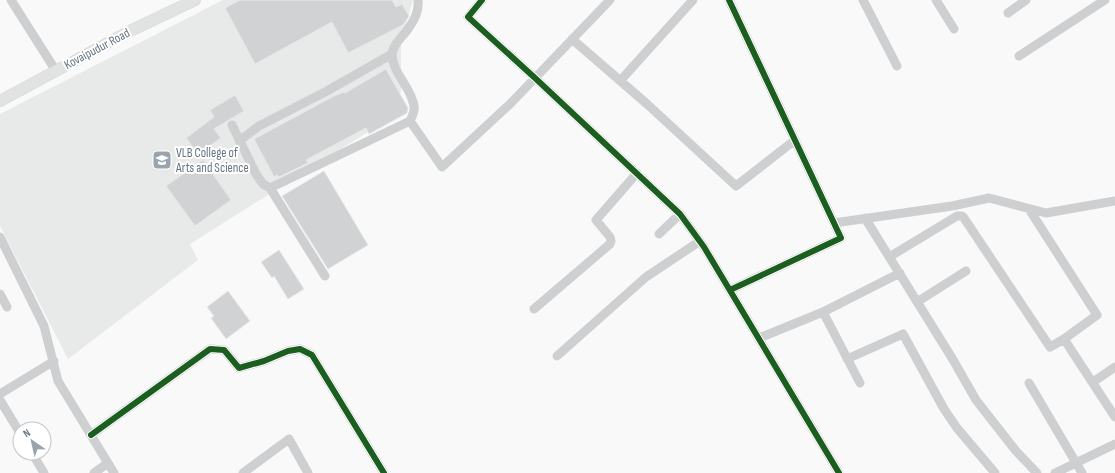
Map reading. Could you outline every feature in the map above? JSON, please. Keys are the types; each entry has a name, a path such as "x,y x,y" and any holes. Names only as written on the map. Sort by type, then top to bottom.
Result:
{"main road":[{"name":"Kovaipudur Road","path":"0,101 130,31 195,0"}],"street":[{"path":"11,0 56,71"},
{"path":"270,188 410,121 414,107 408,88 395,68 392,54 395,46 410,27 416,16 418,0"},
{"path":"482,0 468,17 680,214 700,241 839,473"},
{"path":"410,121 442,167 511,103 610,0"},
{"path":"620,81 693,0"},
{"path":"729,0 841,238 730,290"},
{"path":"864,0 897,66"},
{"path":"936,0 954,29"},
{"path":"1008,12 1026,0"},
{"path":"1019,56 1105,0"},
{"path":"572,39 736,186 795,140"},
{"path":"239,141 259,126 327,91 392,54"},
{"path":"232,125 256,174 263,184 270,188 325,276"},
{"path":"534,309 610,244 610,237 596,220 637,173"},
{"path":"834,223 952,206 989,198 1046,213 1115,202"},
{"path":"889,257 957,216 962,216 1050,347 1064,339 1097,315 1029,209"},
{"path":"659,234 680,214"},
{"path":"865,218 952,358 976,400 1016,451 1037,473"},
{"path":"0,237 44,326 58,381 114,473"},
{"path":"557,356 646,277 700,241"},
{"path":"917,302 966,271"},
{"path":"759,338 823,312 900,274"},
{"path":"0,294 7,307"},
{"path":"823,312 860,383"},
{"path":"847,359 903,334 956,428 995,473"},
{"path":"1064,339 1115,417"},
{"path":"91,435 210,349 224,350 239,368 264,361 288,351 300,349 312,355 384,473"},
{"path":"0,394 54,361"},
{"path":"1093,382 1115,367"},
{"path":"1029,383 1082,473"},
{"path":"0,400 13,421"},
{"path":"243,473 290,439 308,473"},
{"path":"1055,473 1115,444"},
{"path":"37,461 44,473"},
{"path":"94,473 108,463"}],"shaded area":[{"name":"VLB College of Arts and Science","path":"223,0 413,0 401,41 401,90 395,115 190,244 198,260 68,359 0,226 0,114"}],"building":[{"path":"240,0 392,0 396,7 402,4 409,16 403,25 348,53 332,22 255,64 225,8"},
{"path":"386,69 408,108 407,113 369,134 366,128 306,160 308,163 279,177 277,175 274,177 254,139 334,96 344,92 345,93"},
{"path":"235,95 244,111 214,129 221,138 198,154 186,138 214,117 210,110"},
{"path":"203,160 231,200 195,226 166,186"},
{"path":"324,171 368,245 328,269 282,196"},
{"path":"279,250 304,289 288,299 274,276 272,278 261,262"},
{"path":"228,291 250,321 226,339 211,318 214,316 207,307"}],"cycle path":[{"path":"482,0 468,17 680,214 704,247 839,473"},
{"path":"729,0 841,238 730,290"},
{"path":"91,435 210,349 224,350 239,368 264,361 288,351 300,349 312,355 384,473"}],"place":[{"name":"VLB College of Arts and Science","path":"162,160"}]}
